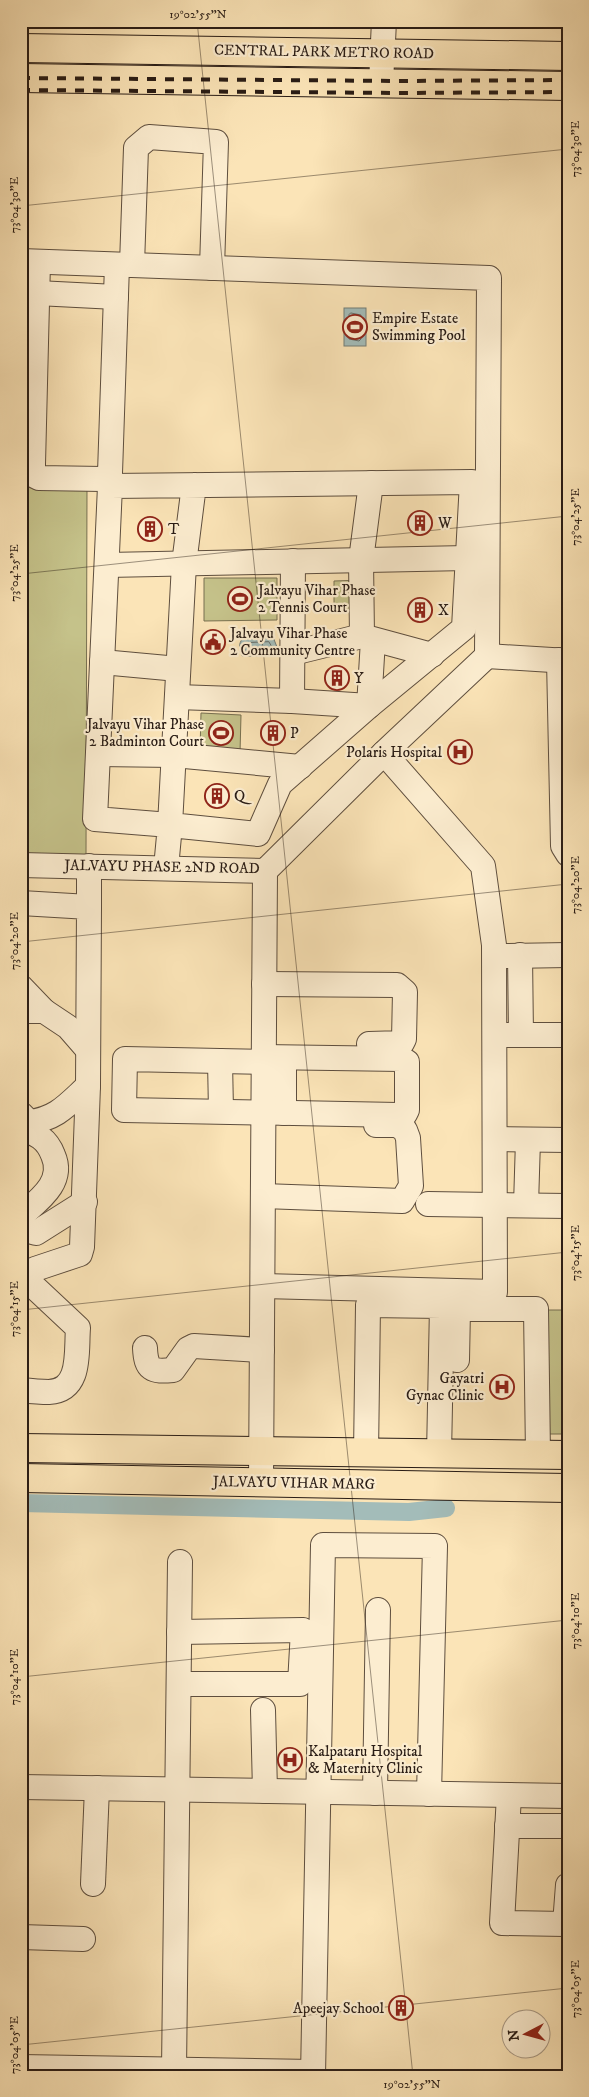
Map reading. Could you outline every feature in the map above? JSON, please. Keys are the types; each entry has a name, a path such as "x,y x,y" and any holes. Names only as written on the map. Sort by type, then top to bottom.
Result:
{"main road":[{"name":"CENTRAL PARK METRO ROAD","path":"21,48 568,56"},
{"name":"CENTRAL PARK METRO ROAD","path":"21,78 568,86"},
{"name":"JALVAYU VIHAR MARG","path":"21,1448 366,1454 568,1455"},
{"name":"JALVAYU VIHAR MARG","path":"21,1478 568,1488"}],"street":[{"path":"381,83 384,21"},
{"path":"27,262 37,293 33,475 39,478 103,479 108,478 110,474 116,296 124,265 136,148 149,137 216,142 212,268"},
{"path":"27,262 489,278 482,371 487,656 563,660 563,846 568,854"},
{"path":"21,467 27,262"},
{"path":"124,265 127,293 127,451"},
{"path":"37,293 116,296"},
{"path":"472,482 464,628 369,706 280,784 258,834 95,819 110,486 194,485 472,482"},
{"path":"369,706 367,638 361,560 371,483"},
{"path":"166,868 184,564 194,485"},
{"path":"107,565 468,558"},
{"path":"292,701 293,561"},
{"path":"292,653 367,638 432,655"},
{"name":"JALVAYU PHASE 2ND ROAD","path":"21,865 265,871 384,753 487,656"},
{"path":"102,662 178,669"},
{"path":"177,698 292,701 369,706"},
{"path":"263,1286 495,1292 494,956 483,866 384,753"},
{"path":"98,754 174,755 300,768"},
{"path":"29,1280 80,1254 82,1247 88,1086 89,866"},
{"path":"261,1483 263,1196 270,1117 264,984 265,871"},
{"path":"21,903 89,907"},
{"path":"520,955 521,1035"},
{"path":"494,956 568,955"},
{"path":"263,1196 394,1202 402,1201 411,1186 408,1138 404,1130 397,1125 221,1112 124,1110 125,1059 220,1061 402,1043 404,1038 405,992 396,985 264,984"},
{"path":"21,987 44,1011 68,1027 88,1050"},
{"path":"21,1011 44,1011"},
{"path":"493,1035 568,1035"},
{"path":"268,1055 402,1060 407,1062 407,1110 405,1114 270,1117"},
{"path":"220,1061 221,1112"},
{"path":"21,1114 29,1122 44,1120 58,1114 88,1086"},
{"path":"21,1128 42,1137 56,1161 58,1172 26,1226 29,1280 78,1328 75,1373 66,1387 50,1392 21,1390"},
{"path":"495,1139 568,1140"},
{"path":"526,1205 528,1140"},
{"path":"26,1226 85,1202"},
{"path":"428,1204 568,1206"},
{"path":"366,1454 368,1305 442,1306 447,1454"},
{"path":"447,1454 458,1308 536,1309 538,1455"},
{"path":"145,1348 146,1362 157,1371 173,1370 188,1349 194,1346 262,1350"},
{"path":"21,2067 96,2072 174,2070 313,2074 323,1546 435,1546 430,1794"},
{"path":"174,2070 180,1562"},
{"path":"375,1793 378,1610"},
{"path":"179,1632 302,1630 300,1684 179,1684"},
{"path":"262,1710 264,1791"},
{"path":"21,1787 568,1796"},
{"path":"93,1884 97,1788"},
{"path":"509,1795 502,1923 565,1924 568,1885"},
{"path":"507,1826 568,1826"},
{"path":"21,1937 83,1939"}],"shaded area":[{"path":"21,486 87,489 86,857 21,857"},
{"name":"Jalvayu Vihar Phase 2 Tennis Court","path":"204,578 277,578 277,620 204,621"},
{"path":"365,580 364,610 334,610 334,581"},
{"name":"Jalvayu Vihar Phase 2 Badminton Court","path":"201,713 241,715 240,753 200,751"},
{"path":"538,1310 568,1310 568,1434 537,1434"}],"water":[{"name":"Empire Estate Swimming Pool","path":"344,308 366,308 366,346 344,346"},
{"path":"273,637 277,647 273,656 242,656 240,642 243,638"}],"waterway":[{"path":"21,1503 409,1512 446,1508"}],"railway":[{"path":"21,78 398,81 568,80"},
{"path":"21,90 398,93 568,92"}],"place":[{"name":"Empire Estate Swimming Pool","path":"355,327"},
{"name":"W","path":"420,523"},
{"name":"T","path":"150,529"},
{"name":"Jalvayu Vihar Phase 2 Tennis Court","path":"240,599"},
{"name":"X","path":"420,610"},
{"name":"Jalvayu Vihar Phase 2 Community Centre","path":"213,642"},
{"name":"Y","path":"337,678"},
{"name":"Jalvayu Vihar Phase 2 Badminton Court","path":"221,733"},
{"name":"P","path":"273,733"},
{"name":"Polaris Hospital","path":"460,752"},
{"name":"Q","path":"217,796"},
{"name":"Gayatri Gynac Clinic","path":"502,1387"},
{"name":"Kalpataru Hospital & Maternity Clinic","path":"290,1760"},
{"name":"Apeejay School","path":"401,2008"}]}
